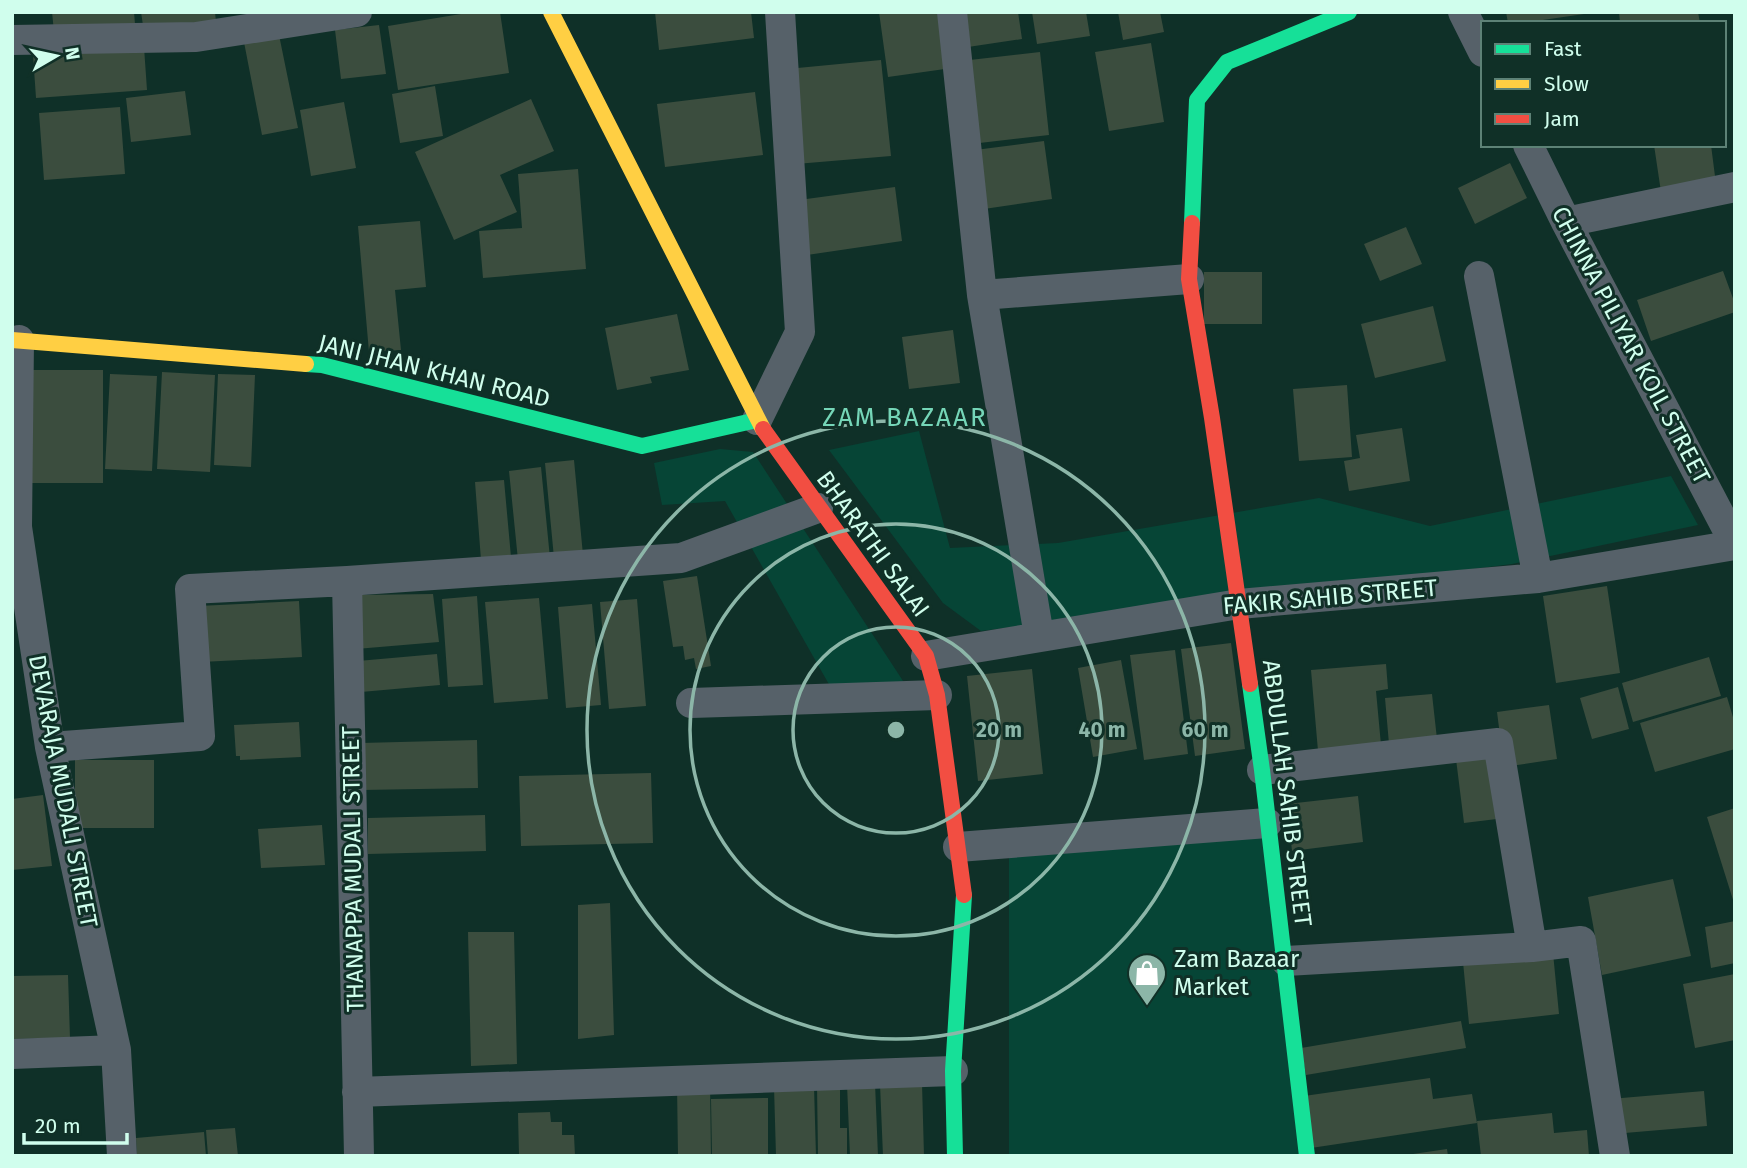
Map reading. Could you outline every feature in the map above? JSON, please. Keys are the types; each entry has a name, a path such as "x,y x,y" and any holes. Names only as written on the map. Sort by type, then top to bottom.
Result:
{"street":[{"path":"12,40 197,37 357,12"},
{"name":"BHARATHI SALAI","path":"551,12 757,420 926,656 937,695 964,887 953,1071 955,1156"},
{"path":"757,420 800,332 780,12"},
{"path":"952,12 982,295 1039,636"},
{"name":"ABDULLAH SAHIB STREET","path":"1307,1156 1262,770 1212,418 1189,279 1197,100 1227,62 1349,12"},
{"path":"1463,12 1481,48"},
{"name":"CHINNA PILIYAR KOIL STREET","path":"1529,147 1735,544"},
{"path":"1566,222 1735,187"},
{"path":"1479,276 1538,578"},
{"path":"982,295 1189,279"},
{"name":"JANI JHAN KHAN ROAD","path":"15,340 322,365 642,446 757,420"},
{"name":"DEVARAJA MUDALI STREET","path":"15,340 17,527 50,747 116,1050 122,1156"},
{"path":"50,747 200,736 190,589 681,558 818,508"},
{"name":"FAKIR SAHIB STREET","path":"926,656 1239,604 1538,578 1735,544"},
{"name":"THANAPPA MUDALI STREET","path":"347,581 359,1156"},
{"path":"691,703 937,695"},
{"path":"1262,770 1498,743 1532,947"},
{"path":"958,847 1267,823"},
{"path":"1286,961 1532,947 1581,941 1615,1156"},
{"path":"12,1054 116,1050"},
{"path":"357,1092 953,1071"}],"shaded area":[{"path":"919,431 950,548 1058,543 1319,498 1430,526 1671,476 1698,525 1512,564 981,631 943,603 829,450"},
{"path":"720,449 753,452 907,687 839,702 725,501 662,505 654,463"},
{"name":"Zam Bazaar Market","path":"1265,832 1304,1156 1009,1156 1009,857"}],"building":[{"path":"52,12 134,12 135,24 54,32"},
{"path":"141,12 215,12 216,22 144,32"},
{"path":"473,12 500,12 509,73 398,90 388,26"},
{"path":"655,12 751,12 754,38 659,50"},
{"path":"879,12 945,12 952,68 888,77"},
{"path":"963,12 1018,12 1022,39 968,47"},
{"path":"1032,12 1086,12 1090,36 1037,44"},
{"path":"1118,12 1160,12 1164,32 1123,40"},
{"path":"1506,12 1584,12 1537,21 1508,21"},
{"path":"1619,12 1698,12 1700,21 1620,21"},
{"path":"379,25 386,74 341,79 335,30"},
{"path":"278,30 298,128 262,135 243,37"},
{"path":"1151,43 1164,122 1109,131 1095,52"},
{"path":"144,47 147,90 36,98 33,55"},
{"path":"1040,52 1049,135 971,144 961,61"},
{"path":"881,60 891,156 796,164 787,69"},
{"path":"435,86 443,136 400,143 392,94"},
{"path":"185,91 191,135 131,142 126,98"},
{"path":"755,92 763,155 665,167 657,104"},
{"path":"531,99 554,151 500,175 517,212 454,240 415,152"},
{"path":"344,102 356,168 311,176 300,110"},
{"path":"120,107 125,174 44,180 39,113"},
{"path":"1044,141 1052,199 984,209 975,150"},
{"path":"1654,147 1711,147 1716,184 1661,192"},
{"path":"1510,163 1527,198 1475,224 1458,188"},
{"path":"578,169 586,269 483,278 479,231 522,228 518,174"},
{"path":"895,187 902,241 807,255 799,200"},
{"path":"420,221 426,287 395,290 401,350 369,352 358,226"},
{"path":"1406,227 1422,264 1380,281 1364,244"},
{"path":"1723,271 1735,304 1735,312 1651,341 1637,300"},
{"path":"1204,272 1262,272 1262,324 1204,324"},
{"path":"1433,306 1446,361 1375,378 1361,324"},
{"path":"677,314 689,370 650,377 652,383 617,390 605,328"},
{"path":"953,330 960,383 909,389 902,337"},
{"path":"25,370 103,370 103,483 25,483"},
{"path":"162,372 215,375 210,472 157,469"},
{"path":"110,374 157,376 152,471 105,469"},
{"path":"218,374 255,375 251,467 214,465"},
{"path":"1347,385 1352,457 1299,461 1293,389"},
{"path":"1402,428 1410,481 1349,491 1344,461 1360,458 1356,435"},
{"path":"574,460 583,555 554,558 545,463"},
{"path":"541,467 550,558 518,560 509,471"},
{"path":"504,480 511,557 481,560 475,482"},
{"path":"697,576 711,666 696,669 694,658 685,660 683,646 673,647 663,581"},
{"path":"1607,586 1620,673 1556,683 1543,596"},
{"path":"433,594 439,642 356,649 359,595"},
{"path":"477,596 483,685 448,687 442,599"},
{"path":"539,598 548,699 494,703 485,602"},
{"path":"637,599 646,706 609,709 600,602"},
{"path":"299,601 302,657 201,662 198,606"},
{"path":"592,604 601,705 566,708 558,607"},
{"path":"1231,643 1245,749 1195,756 1181,649"},
{"path":"1175,650 1188,754 1144,760 1130,655"},
{"path":"437,654 440,685 361,692 358,661"},
{"path":"1709,657 1721,696 1633,722 1622,683"},
{"path":"1121,660 1137,749 1093,757 1078,668"},
{"path":"1386,664 1388,689 1376,691 1381,745 1318,751 1311,670"},
{"path":"1032,669 1043,774 978,781 967,676"},
{"path":"1618,687 1629,729 1592,739 1580,698"},
{"path":"1432,694 1437,739 1389,744 1385,698"},
{"path":"1727,697 1735,724 1735,749 1655,772 1640,723"},
{"path":"1549,705 1557,759 1504,767 1497,712"},
{"path":"299,722 301,757 240,760 240,756 236,756 234,725"},
{"path":"477,740 478,788 362,790 361,743"},
{"path":"1495,746 1505,818 1464,823 1455,751"},
{"path":"75,760 154,760 154,828 75,828"},
{"path":"651,773 653,843 521,846 519,776"},
{"path":"43,795 52,866 12,870 12,799"},
{"path":"1358,796 1363,842 1292,851 1287,804"},
{"path":"1735,808 1735,903 1734,903 1707,817"},
{"path":"485,815 486,851 368,854 368,818"},
{"path":"322,825 325,865 261,868 258,829"},
{"path":"1673,879 1691,956 1602,975 1588,897"},
{"path":"610,903 614,1035 578,1039 578,905"},
{"path":"1735,921 1735,963 1711,968 1705,927"},
{"path":"468,932 514,932 517,1064 471,1066"},
{"path":"1553,953 1559,1014 1469,1024 1463,962"},
{"path":"1735,974 1735,1040 1695,1048 1683,984"},
{"path":"68,975 70,1038 12,1039 12,976"},
{"path":"1461,1021 1466,1048 1306,1075 1301,1048"},
{"path":"1430,1078 1433,1099 1472,1094 1477,1123 1311,1148 1304,1096"},
{"path":"710,1083 711,1156 678,1156 677,1084"},
{"path":"875,1083 878,1156 850,1156 847,1084"},
{"path":"922,1083 924,1156 883,1156 880,1084"},
{"path":"817,1085 840,1085 840,1128 847,1128 847,1156 818,1156"},
{"path":"814,1086 816,1156 776,1156 774,1087"},
{"path":"1704,1091 1707,1126 1613,1134 1610,1099"},
{"path":"768,1098 768,1156 712,1156 711,1099"},
{"path":"550,1112 551,1122 562,1122 562,1135 574,1135 575,1156 519,1156 518,1113"},
{"path":"1552,1113 1554,1133 1587,1130 1589,1156 1481,1156 1477,1121"},
{"path":"235,1128 238,1156 208,1156 206,1130"},
{"path":"204,1132 206,1156 137,1156 136,1138"},
{"path":"1447,1149 1448,1156 1413,1154"}],"traffic: fast":[{"path":"1192,223 1197,100 1227,62 1349,12"},
{"path":"306,364 322,365 642,446 757,420"},
{"path":"1250,684 1307,1156"},
{"path":"955,1156 953,1071 964,895"}],"traffic: slow":[{"path":"551,12 763,429"},
{"path":"12,340 306,364"}],"traffic: jam":[{"path":"1192,223 1189,279 1250,684"},
{"path":"763,429 926,656 937,695 964,895"}],"place":[{"name":"Zam Bazaar Market","path":"1147,1007"}],"district":[{"name":"ZAM BAZAAR","path":"905,417"}]}
